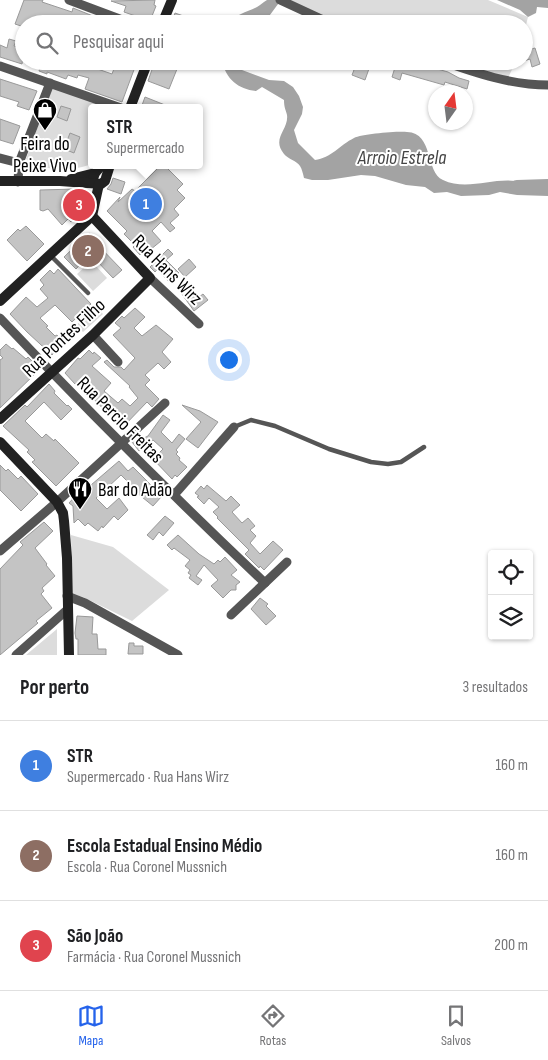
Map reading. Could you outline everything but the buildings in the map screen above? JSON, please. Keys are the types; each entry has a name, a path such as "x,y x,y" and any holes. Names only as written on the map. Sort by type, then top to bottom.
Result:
{"main road":[{"path":"166,15 172,0"},
{"path":"132,104 145,70"},
{"path":"0,181 60,181 99,176"},
{"path":"81,183 99,176"},
{"path":"0,302 92,216 97,199 99,176"},
{"path":"60,181 81,183 92,189 97,199"},
{"name":"Rua Hans Wirz","path":"92,216 150,278"},
{"name":"Rua Pontes Filho","path":"0,420 150,278"},
{"path":"0,442 56,502 63,513 67,558 69,655"}],"street":[{"path":"69,0 80,2 111,15"},
{"path":"284,2 312,15"},
{"path":"0,66 109,104"},
{"path":"468,70 513,82 548,85"},
{"path":"18,182 19,163 50,83"},
{"path":"0,158 19,163"},
{"name":"Rua Hans Wirz","path":"150,278 199,324"},
{"name":"Rua Percio Freitas","path":"0,318 121,443 265,583"},
{"path":"93,334 118,362"},
{"path":"0,551 165,403"},
{"path":"174,495 234,426"},
{"path":"230,616 287,562"},
{"path":"67,596 85,603 178,655"},
{"path":"16,655 68,609"}],"lane":[{"path":"50,255 88,293"},
{"path":"234,426 251,420 276,426 329,449 371,462 388,464 401,462 424,447"}],"shaded area":[{"path":"290,0 488,0 523,15 312,15 287,4"},
{"path":"475,70 512,70 507,80"},
{"path":"52,88 98,104 88,104 88,165 58,169 40,166 26,159"},
{"path":"88,264 93,269 96,266 107,278 93,291 77,274"},
{"path":"96,307 103,314 83,332 76,325"},
{"path":"71,535 113,547 169,590 132,621 83,597 72,594"},
{"path":"57,629 57,655 26,655"}],"water":[{"path":"267,0 281,0 270,15 240,15"},
{"path":"497,0 548,0 548,8 537,7 536,13 532,15 526,15 520,10"},
{"name":"Arroio Estrela","path":"225,70 242,70 269,80 284,81 293,87 303,107 302,114 294,130 298,143 315,160 326,157 354,138 380,133 407,132 416,134 421,139 426,146 437,176 443,180 461,184 515,181 548,191 548,196 517,195 500,192 489,195 461,196 447,192 434,193 425,187 406,185 375,176 361,175 328,180 304,178 299,164 286,156 280,148 280,139 287,120 284,100 262,87 256,91 244,88 234,82"}],"waterway":[{"name":"Arroio Estrela","path":"517,187 548,186"}],"place":[{"name":"Feira do Peixe Vivo","path":"45,131"},
{"name":"STR","path":"146,204"},
{"name":"São João","path":"79,205"},
{"name":"Escola Estadual Ensino Médio","path":"88,251"},
{"name":"Bar do Adão","path":"80,510"}]}
